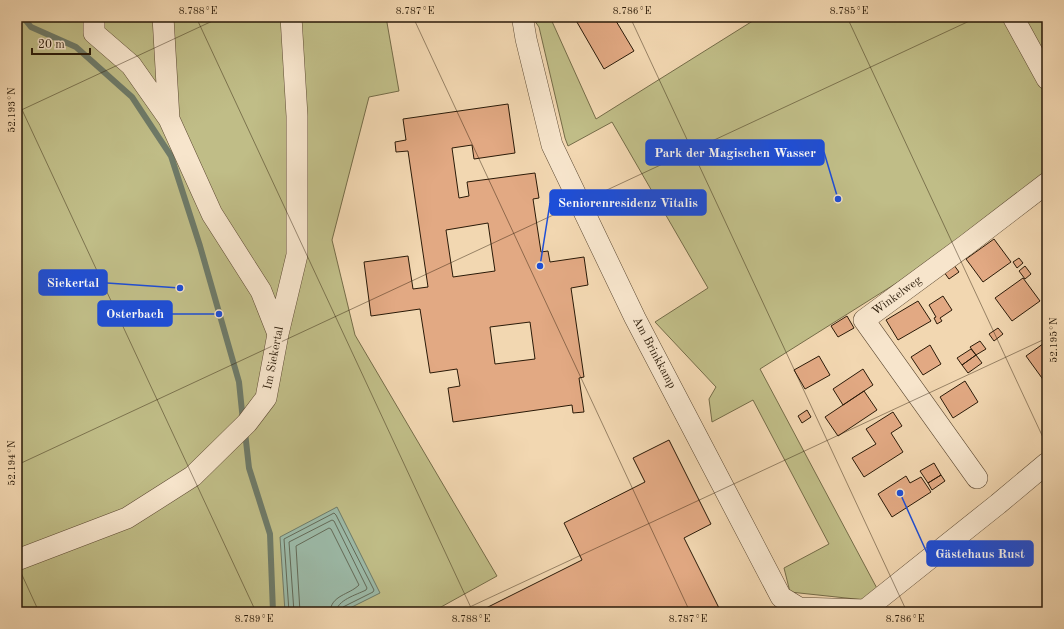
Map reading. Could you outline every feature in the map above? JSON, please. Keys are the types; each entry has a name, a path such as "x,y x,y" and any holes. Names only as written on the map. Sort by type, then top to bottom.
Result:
{"street":[{"path":"94,17 94,33 131,65 169,119 212,214 261,291 278,334"},
{"path":"163,17 169,119"},
{"name":"Im Siekertal","path":"17,560 126,518 193,476 224,447 266,398 278,334 297,255 297,116 291,17"},
{"name":"Am Brinkkamp","path":"524,17 523,20 526,39 552,145 635,318 780,597 799,608 866,611 998,504 1047,462"},
{"path":"1013,17 1047,79"},
{"name":"Winkelweg","path":"977,478 864,320 1047,183"}],"shaded area":[{"path":"17,17 386,17 399,91 369,97 332,240 355,335 497,576 432,612 17,612"},
{"path":"532,17 550,17 596,119 759,17 1047,17 1047,178 903,279 760,369 880,594 874,601 790,592 784,568 829,544 753,400 712,422 709,399 716,387 655,322 708,288 612,122 568,146 539,27"}],"water":[{"path":"337,507 380,593 342,612 285,612 280,537"}],"building":[{"path":"574,17 624,17 616,21 634,51 604,69"},
{"path":"508,104 515,153 474,159 472,145 452,148 459,198 469,196 467,182 535,173 539,198 533,199 541,252 548,251 550,262 584,257 588,285 571,288 584,377 579,378 584,412 573,413 572,405 453,422 448,388 460,386 457,369 430,373 420,309 371,316 364,262 408,256 413,289 428,287 408,151 396,152 395,142 406,140 403,119","holes":["488,223 495,271 453,277 446,230","530,322 535,359 495,364 490,327"]},
{"path":"994,239 1011,262 983,282 966,259"},
{"path":"1019,258 1023,263 1017,268 1013,262"},
{"path":"951,261 959,272 949,279 941,268"},
{"path":"1025,266 1031,274 1025,279 1019,271"},
{"path":"1023,278 1040,301 1012,321 995,298"},
{"path":"943,296 952,310 940,318 942,321 937,324 934,318 936,317 929,305"},
{"path":"918,301 931,321 898,340 886,320"},
{"path":"847,316 854,328 838,337 831,326"},
{"path":"998,328 1003,334 994,341 989,334"},
{"path":"980,341 986,349 976,355 970,347"},
{"path":"1047,341 1047,385 1026,356"},
{"path":"930,345 941,364 923,375 911,357"},
{"path":"971,349 976,355 962,365 957,358"},
{"path":"976,355 982,363 968,373 962,365"},
{"path":"819,356 830,375 805,389 794,370"},
{"path":"863,369 873,385 843,405 833,389"},
{"path":"965,381 978,402 953,418 940,397"},
{"path":"864,391 877,410 838,436 825,417"},
{"path":"807,410 811,417 802,423 798,416"},
{"path":"893,412 902,426 891,433 903,452 864,477 852,458 876,444 866,429"},
{"path":"669,440 711,524 684,538 721,612 478,612 582,560 564,523 645,482 633,458"},
{"path":"934,463 941,475 928,483 920,471"},
{"path":"941,475 945,481 932,490 928,483"},
{"path":"906,476 910,483 921,477 931,492 892,517 878,494"}],"waterway":[{"path":"23,17 31,27 76,47 132,97 171,156 200,246 239,382 243,421"},
{"path":"245,432 249,468 270,534 273,612"}],"place":[{"name":"Park der Magischen Wasser","path":"838,199"},
{"name":"Seniorenresidenz Vitalis","path":"540,266"},
{"name":"Siekertal","path":"180,288"},
{"name":"Osterbach","path":"219,314"},
{"name":"Gästehaus Rust","path":"900,493"}]}
